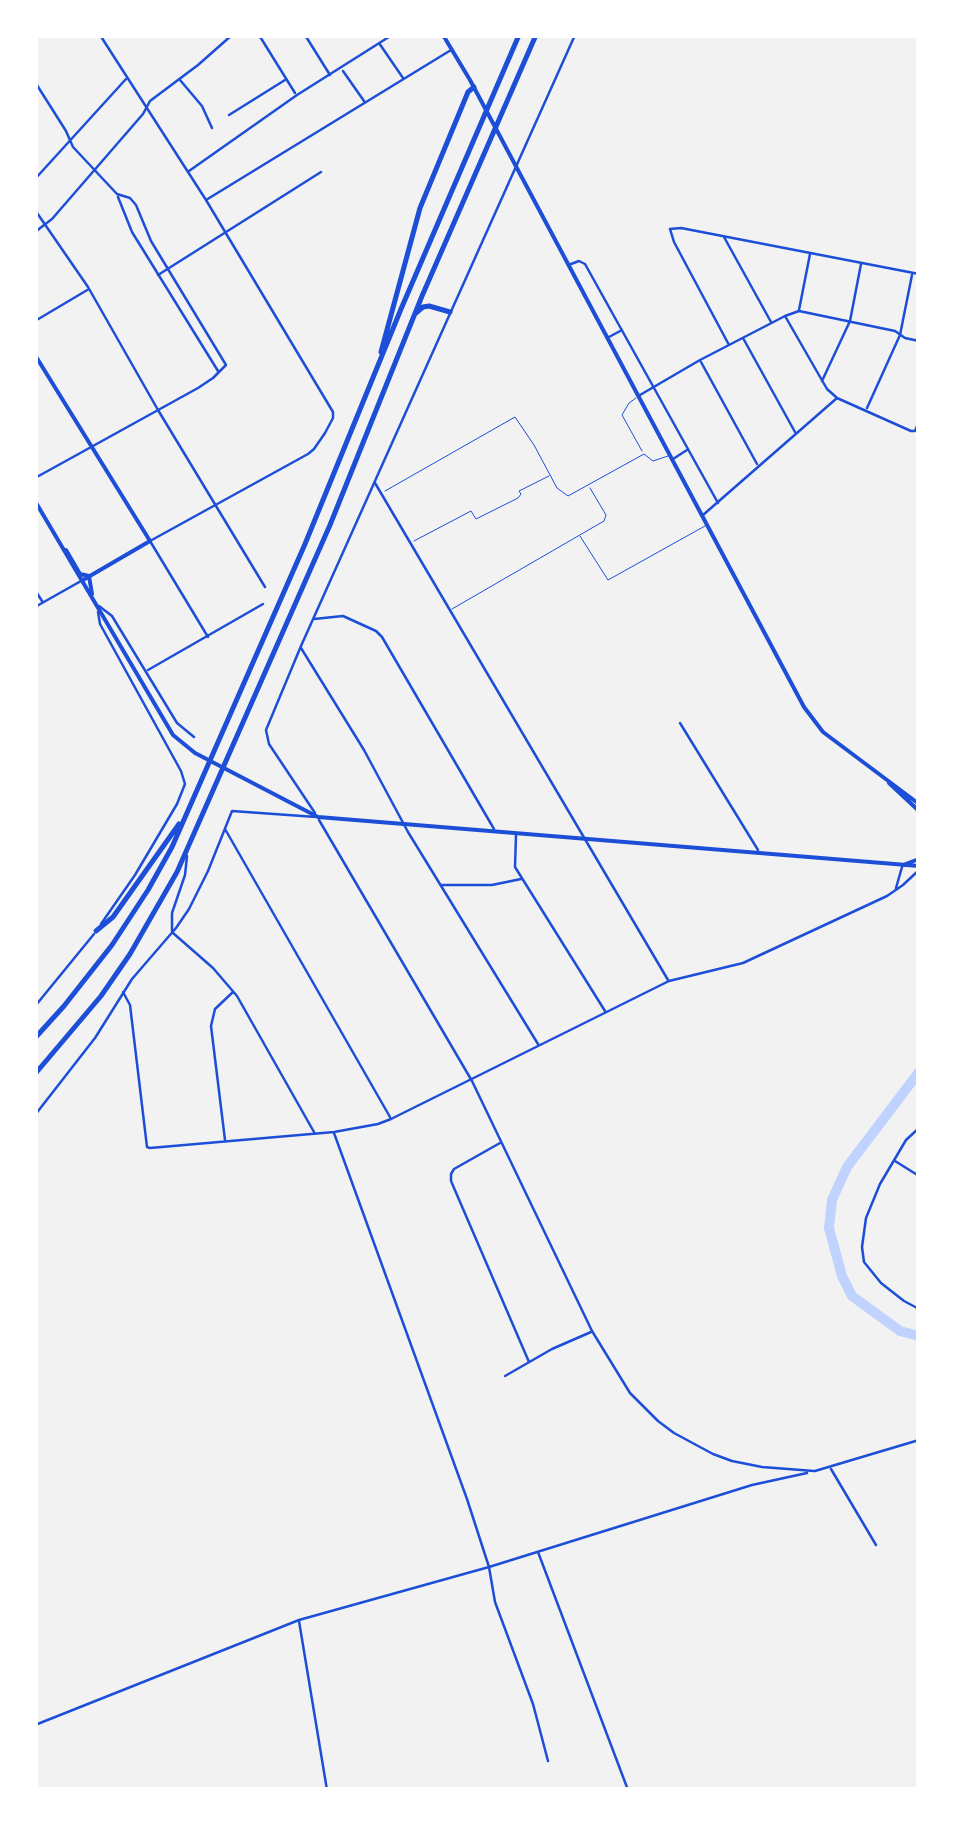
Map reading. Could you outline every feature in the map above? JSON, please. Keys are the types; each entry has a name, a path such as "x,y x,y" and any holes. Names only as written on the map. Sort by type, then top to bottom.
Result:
{"highway":[{"path":"35,1038 122,931 185,819 317,518 519,35"},
{"path":"35,1074 114,978 166,894 336,510 414,316 536,35"},
{"path":"376,370 420,208 468,92 474,87"},
{"path":"414,316 430,306 450,312"},
{"path":"96,931 114,917 185,819"},
{"path":"35,1006 36,1021"}],"street":[{"path":"152,35 162,35"},
{"path":"35,232 46,226 150,101 232,35"},
{"path":"259,35 297,95"},
{"path":"305,35 330,76"},
{"path":"309,41 314,35"},
{"path":"188,172 297,95 392,35"},
{"path":"443,35 813,721 919,807"},
{"path":"575,35 300,646 266,730 269,744 318,817 472,1081 592,1331 620,1378 638,1402 682,1438 732,1461 814,1472"},
{"path":"35,606 314,449 332,422 333,412 103,36"},
{"path":"380,44 404,79"},
{"path":"206,200 452,50"},
{"path":"342,69 365,102"},
{"path":"35,179 127,78"},
{"path":"180,80 202,106 212,128"},
{"path":"228,115 286,80"},
{"path":"35,82 73,147 117,194 126,221 218,373"},
{"path":"158,275 321,172"},
{"path":"35,478 198,388 226,363 167,269 136,205 130,198 117,194"},
{"path":"35,210 89,289 265,587"},
{"path":"729,345 670,229 919,274"},
{"path":"724,236 772,323"},
{"path":"799,311 810,254"},
{"path":"568,265 579,261 585,264 718,503"},
{"path":"822,381 850,321 861,263"},
{"path":"866,411 900,335 912,273"},
{"path":"35,321 89,289"},
{"path":"638,396 799,311 919,340"},
{"path":"786,316 822,381 837,398 914,431 919,421"},
{"path":"607,338 622,330"},
{"path":"743,338 796,433"},
{"path":"35,355 208,637"},
{"path":"700,360 758,466"},
{"path":"703,515 837,398"},
{"path":"672,457 688,449"},
{"path":"375,483 669,982"},
{"path":"35,501 80,574 89,576"},
{"path":"64,548 173,735 195,753 318,817"},
{"path":"89,576 93,598"},
{"path":"35,590 43,602"},
{"path":"147,671 263,604"},
{"path":"98,606 112,616 177,723 194,737"},
{"path":"35,1006 96,931 184,792 184,778 100,624 98,606"},
{"path":"313,620 343,616 382,637 494,831"},
{"path":"300,646 540,1046"},
{"path":"680,723 760,853"},
{"path":"35,1115 94,1038 123,992 189,909 232,811 918,864"},
{"path":"224,828 391,1119"},
{"path":"516,832 514,865 606,1012"},
{"path":"186,852 188,864 172,913 172,932 234,992 314,1132"},
{"path":"896,890 903,864"},
{"path":"123,992 130,1005 146,1144 150,1148 334,1132 391,1119 669,982 743,963 887,896 918,864"},
{"path":"440,885 492,885 523,878"},
{"path":"226,1141 211,1026 215,1009 234,992"},
{"path":"919,1128 906,1140 880,1184 866,1218 862,1255 881,1283 919,1308"},
{"path":"334,1132 467,1499 495,1602 533,1704 548,1762"},
{"path":"503,1142 450,1174 529,1362"},
{"path":"894,1160 919,1176"},
{"path":"504,1376 592,1331"},
{"path":"35,1726 299,1620 752,1485 814,1472 919,1440"},
{"path":"830,1467 876,1545"},
{"path":"538,1551 628,1790"},
{"path":"299,1620 328,1790"}],"lane":[{"path":"638,396 622,415 644,454 653,462 672,457"},
{"path":"382,493 516,417 561,493 568,496 644,454"},
{"path":"411,543 472,511 476,519 518,498 519,491 550,475"},
{"path":"449,611 606,518 589,485"},
{"path":"580,535 608,580 708,524"}],"waterway":[{"path":"919,1072 847,1167 832,1200 829,1228 842,1276 852,1296 900,1331 919,1336"}]}
